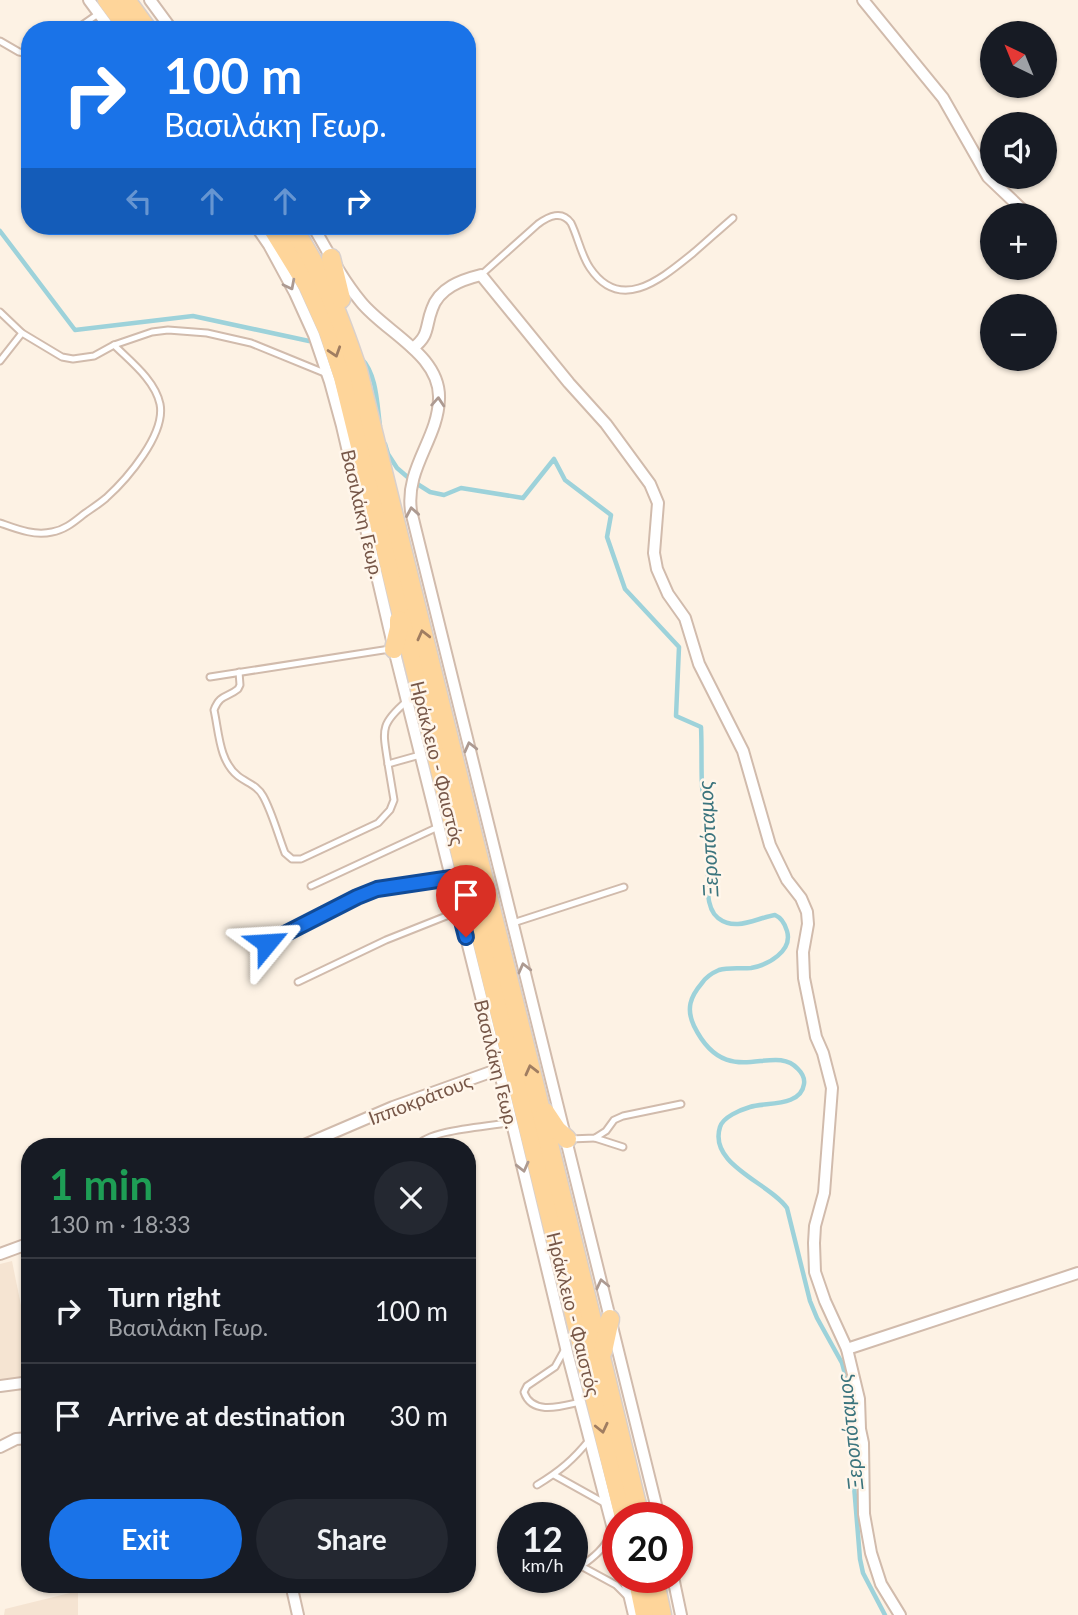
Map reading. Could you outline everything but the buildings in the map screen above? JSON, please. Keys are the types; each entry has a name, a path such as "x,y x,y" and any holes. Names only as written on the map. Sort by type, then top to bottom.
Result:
{"main road":[{"path":"126,0 141,21"},
{"path":"103,7 119,21"},
{"name":"Ηράκλειο - Φαιστός","path":"277,235 308,286 332,342 355,422 613,1502"},
{"name":"Ηράκλειο - Φαιστός","path":"296,235 322,278 343,325 358,371 636,1502"},
{"path":"331,258 358,371"},
{"path":"394,649 399,628 399,606"},
{"path":"540,1106 567,1139"},
{"path":"603,1362 610,1319"},
{"path":"640,1593 645,1615"},
{"path":"657,1593 662,1615"}],"street":[{"path":"89,0 103,7"},
{"path":"150,0 165,21"},
{"path":"863,0 943,97 988,177 1015,203"},
{"name":"Βασιλάκη Γεωρ.","path":"263,235 314,335 342,426 420,755 606,1502"},
{"path":"318,235 367,310 424,358 435,378 439,398 436,420 416,466 410,504 655,1502"},
{"path":"413,348 423,340 432,308 438,298 452,284 481,275 606,424 650,484 658,503 654,554 657,569 668,594 685,618 699,664 743,751 770,845 807,912 808,924 803,953 804,978 816,1037 832,1088 824,1193 816,1226 814,1256 820,1288 847,1349 859,1399 864,1514 871,1553 881,1584 900,1615"},
{"name":"Ιπποκράτους","path":"321,1138 499,1069"},
{"path":"0,1254 21,1246"},
{"path":"847,1349 1078,1273"},
{"path":"0,1386 21,1383"},
{"path":"0,1447 21,1439"},
{"path":"293,1593 298,1615"},
{"path":"629,1593 634,1615"},
{"path":"676,1593 681,1615"}],"lane":[{"path":"86,21 103,7"},
{"path":"0,41 21,52"},
{"path":"481,275 538,224 559,215 567,217 571,223 588,264 597,276 616,288 641,289 661,279 733,219"},
{"path":"0,312 22,333 62,357 73,359 94,356 114,345 152,332 168,330 207,333 251,343 327,374"},
{"path":"0,360 22,333"},
{"path":"0,523 38,533 54,532 67,527 106,498 139,461 153,439 161,416 160,402 151,384 114,345"},
{"path":"210,677 394,649"},
{"path":"239,672 238,689 223,696 214,710 223,754 230,769 256,787 263,796 285,853 292,859 301,859 378,823 390,810 394,800 384,734 385,724 407,701"},
{"path":"388,765 420,755"},
{"path":"312,887 438,827"},
{"path":"267,943 377,889 451,878"},
{"path":"513,923 624,887"},
{"path":"298,982 386,940 459,911"},
{"path":"595,1138 606,1131 614,1120 623,1116 681,1104"},
{"path":"427,1138 512,1122"},
{"path":"567,1139 595,1138 623,1147"},
{"path":"566,1346 555,1367 527,1386 524,1392 526,1398 539,1407 557,1407 580,1402"},
{"path":"537,1485 571,1462 590,1439"},
{"path":"554,1475 603,1502"},
{"path":"588,1560 602,1548"},
{"path":"588,1570 616,1585 631,1600"}],"shaded area":[{"path":"12,1261 21,1306 21,1378 0,1381 0,1264"},
{"path":"78,1593 78,1615 4,1615 5,1609"}],"waterway":[{"name":"Ξεροπόταμος","path":"0,231 75,330 193,316 309,341"},
{"name":"Ξεροπόταμος","path":"361,358 373,381 380,426"},
{"name":"Ξεροπόταμος","path":"385,444 397,468 430,492 444,495 461,488 523,498 554,459 565,480 611,515 607,537 625,589 679,647 676,716 701,727 702,786 710,845 710,904 718,918 732,924 775,915 784,924 788,938 783,951 765,964 751,968 723,969 709,975 690,1003 690,1014 707,1046 721,1057 735,1062 788,1062 798,1069 804,1078 797,1097 750,1107 728,1117 720,1127 719,1140 731,1163 787,1208 810,1301 842,1363 853,1421 852,1461 860,1559 863,1573 885,1615"}],"route":[{"path":"267,943 377,889 451,878 466,937"}]}
